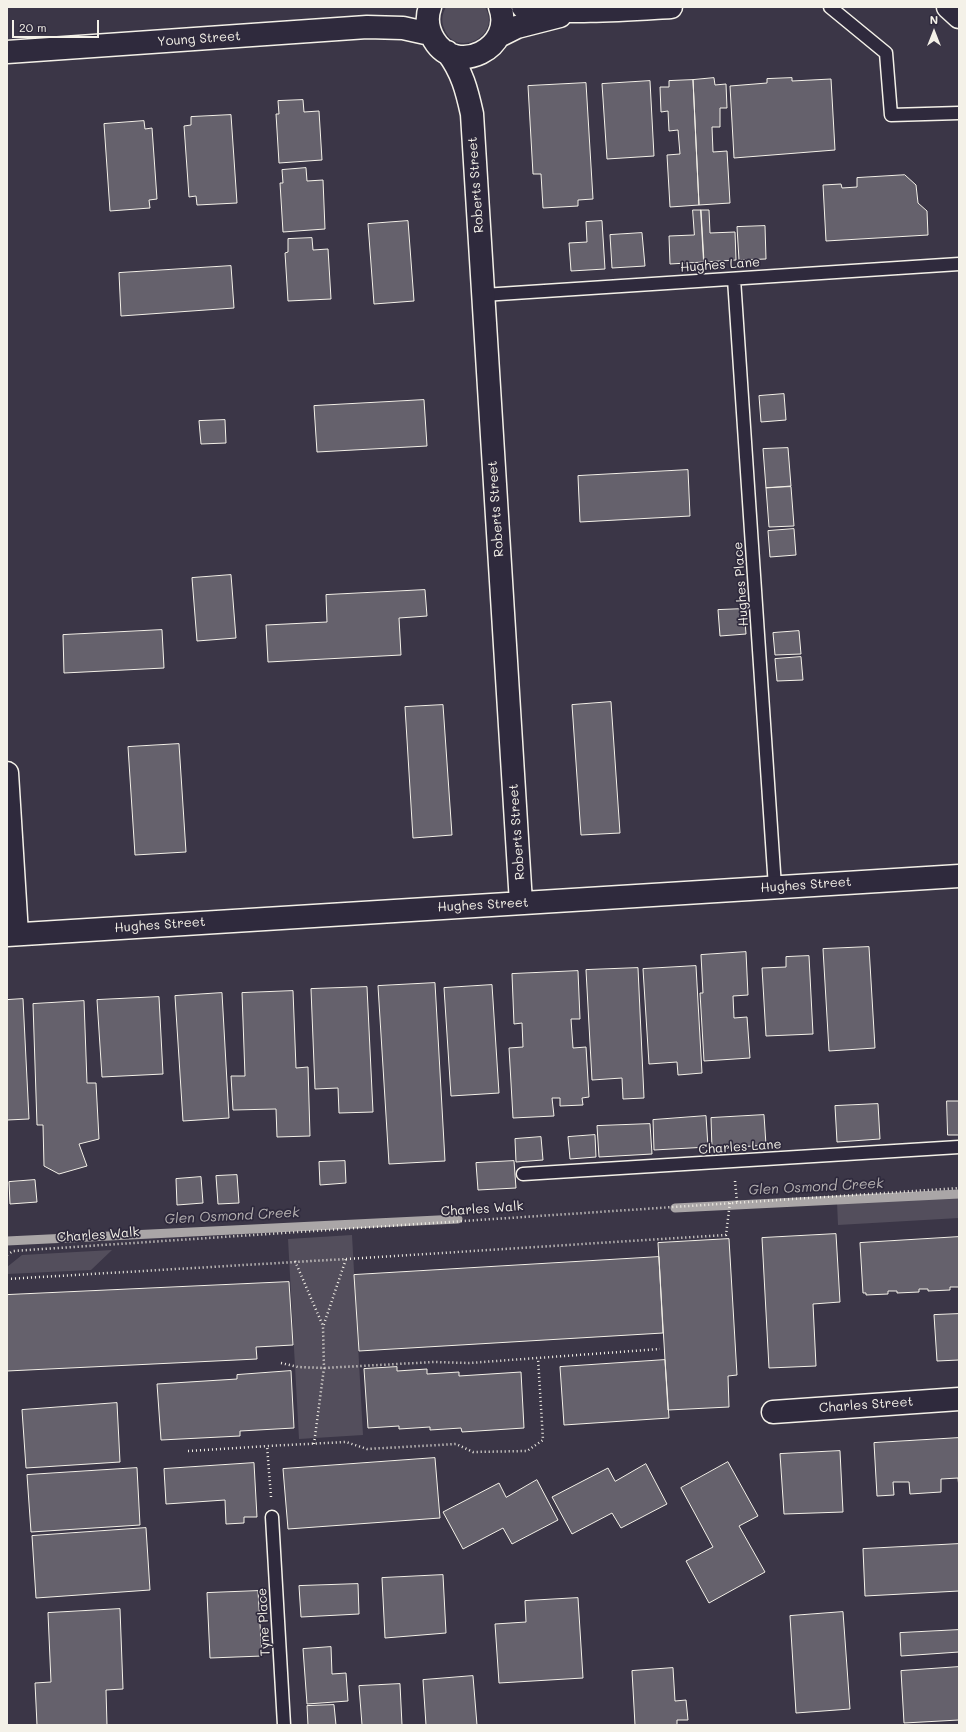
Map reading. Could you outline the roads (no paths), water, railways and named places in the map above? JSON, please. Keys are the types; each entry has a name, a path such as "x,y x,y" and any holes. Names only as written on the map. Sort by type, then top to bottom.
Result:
{"street":[{"path":"447,52 459,57 471,56 482,53 492,46 499,36 502,25 502,13 500,7"},
{"path":"523,7 563,12 671,7"},
{"path":"948,7 959,17"},
{"path":"429,8 428,21 430,34"},
{"name":"Young Street","path":"367,27 404,17 429,8"},
{"path":"499,36 517,28 561,16 585,12"},
{"name":"Young Street","path":"7,52 367,27 403,28 430,34"},
{"name":"Roberts Street","path":"430,34 437,45 447,52 464,81 472,114"},
{"name":"Roberts Street","path":"482,53 477,70 472,114 521,903"},
{"path":"7,773 12,935"},
{"name":"Hughes Street","path":"12,935 959,876"},
{"name":"Charles Street","path":"773,1412 959,1399"}],"lane":[{"path":"830,7 886,53 891,115 959,113"},
{"name":"Hughes Lane","path":"483,295 959,264"},
{"name":"Hughes Place","path":"734,279 775,887"},
{"name":"Charles Lane","path":"523,1174 959,1147"},
{"name":"Tyne Place","path":"272,1517 284,1725"}],"waterway":[{"name":"Glen Osmond Creek","path":"675,1208 959,1194"},
{"name":"Glen Osmond Creek","path":"7,1241 458,1219"}]}
